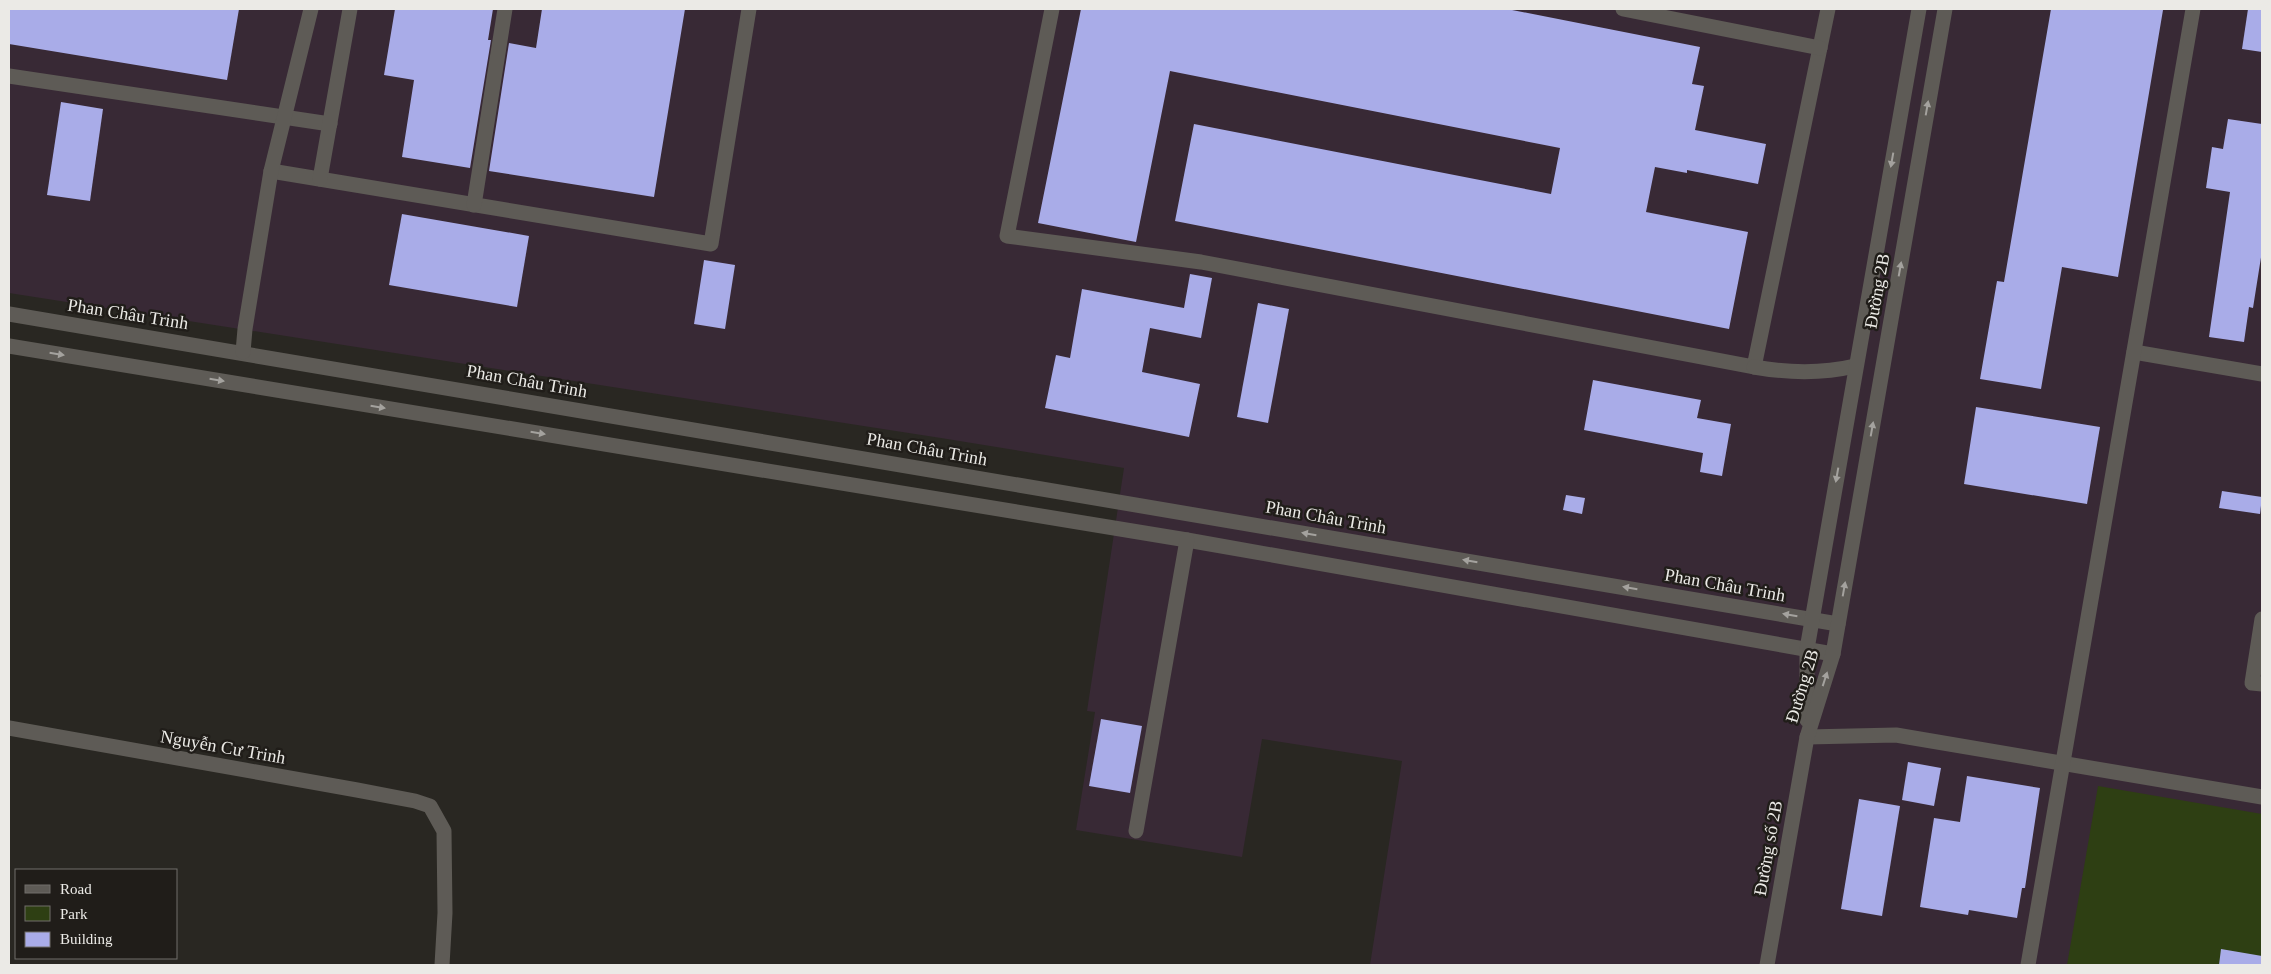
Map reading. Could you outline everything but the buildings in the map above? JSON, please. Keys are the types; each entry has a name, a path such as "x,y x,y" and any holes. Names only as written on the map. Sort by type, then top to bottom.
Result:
{"street":[{"path":"243,352 245,329 271,171 311,9"},
{"path":"320,179 350,9"},
{"path":"474,205 505,9"},
{"path":"271,171 711,244 749,9"},
{"path":"1052,9 1007,236 1201,262 1754,367 1794,373 1835,371 1855,366"},
{"path":"1623,9 1820,48"},
{"path":"1754,367 1828,9"},
{"name":"Đường 2B","path":"1806,737 1807,649 1855,366 1919,9"},
{"name":"Đường 2B","path":"1806,737 1833,654 1945,9"},
{"path":"2028,965 2193,9"},
{"path":"9,76 330,124"},
{"name":"Phan Châu Trinh","path":"9,314 243,352 1838,624"},
{"path":"9,346 1188,540 1833,654"},
{"path":"2134,352 2262,374"},
{"path":"1136,831 1188,540"},
{"path":"2262,619 2252,683 2262,684"},
{"name":"Nguyễn Cư Trinh","path":"9,728 357,790 430,806 444,831 445,912 442,965"},
{"path":"1806,737 1896,735 2262,797"},
{"name":"Đường số 2B","path":"1767,965 1806,737"}],"shaded area":[{"path":"9,9 2262,9 2262,965 1370,965 1402,761 1262,739 1242,857 1076,830 1095,712 1087,711 1124,468 9,293"}],"green space":[{"path":"2098,786 2262,814 2262,965 2067,965"}]}
